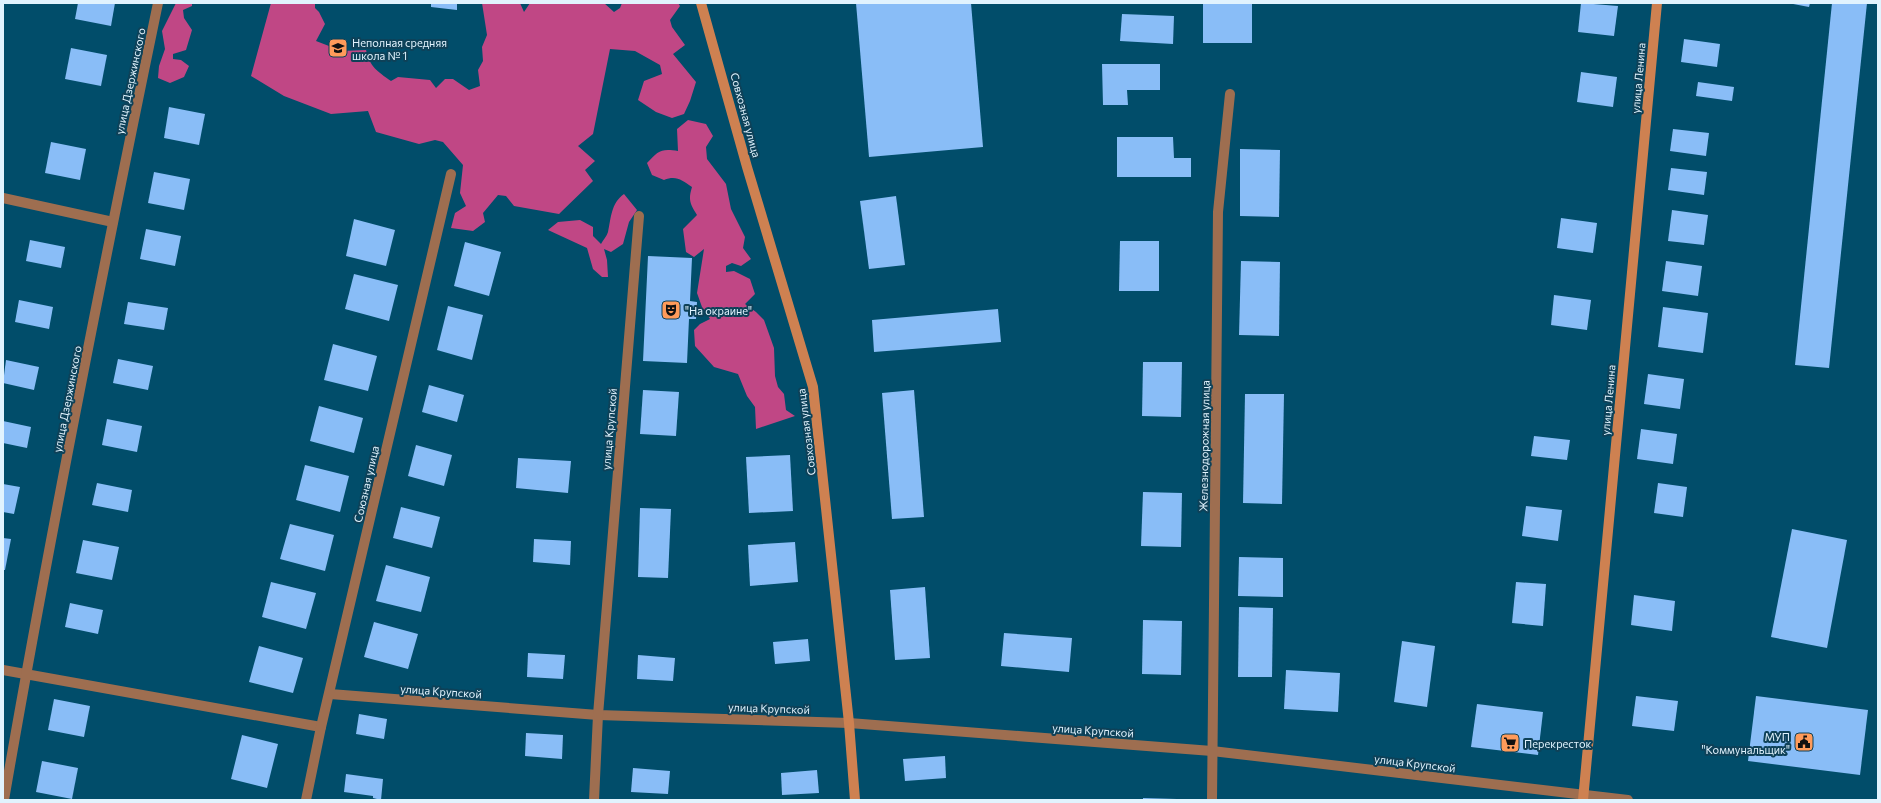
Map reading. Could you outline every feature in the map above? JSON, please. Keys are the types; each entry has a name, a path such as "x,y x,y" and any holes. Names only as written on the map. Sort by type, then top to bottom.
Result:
{"street":[{"name":"улица Дзержинского","path":"4,800 26,674 113,222 158,3"},
{"name":"Совхозная улица","path":"701,3 813,387 849,723 855,800"},
{"name":"улица Ленина","path":"1583,798 1657,3"},
{"name":"Железнодорожная улица","path":"1212,800 1218,212 1230,94"},
{"name":"Союзная улица","path":"306,800 321,727 452,174"},
{"path":"3,198 113,222"},
{"name":"улица Крупской","path":"594,800 598,715 639,216"},
{"path":"3,670 321,727"},
{"name":"улица Крупской","path":"330,694 598,715 849,723 1212,751 1583,798 1628,800"}],"shaded area":[{"path":"176,3 192,3 192,6 183,10 184,18 192,30 186,50 173,54 173,59 181,60 189,66 184,77 170,83 158,78 159,66 165,49 162,31"},
{"path":"271,3 315,3 315,8 319,12 325,24 316,41 342,51 366,50 372,65 391,81 398,77 430,80 436,88 445,79 453,79 469,90 480,86 478,70 483,61 482,47 487,35 482,3 520,3 524,12 530,3 604,3 614,12 620,8 622,3 678,3 680,6 670,20 672,27 685,45 673,54 696,82 684,114 672,118 656,112 638,100 644,81 662,74 660,65 635,51 610,49 593,134 578,146 595,161 585,170 593,181 559,214 514,206 506,196 498,195 483,213 485,222 473,231 451,228 455,213 466,206 460,193 463,165 443,142 435,140 419,144 376,132 368,111 331,114 284,96 251,76"},
{"path":"688,120 706,124 713,136 706,147 707,159 726,184 731,209 745,237 743,248 751,259 741,266 732,263 726,266 726,272 734,271 750,279 755,294 745,304 764,320 774,348 775,376 778,387 784,394 786,410 795,416 756,429 755,407 747,396 738,374 714,367 695,346 694,330 700,324 710,319 702,307 697,293 704,249 694,257 686,252 683,229 697,215 690,202 692,187 679,179 672,178 664,180 652,175 647,163 660,151 678,151 677,129"},
{"path":"624,194 637,210 629,222 623,244 611,252 604,249 607,260 608,277 602,277 593,269 587,248 548,230 558,222 580,220 593,227 593,236 601,244 607,234 614,206"}],"building":[{"path":"78,3 115,3 111,26 75,19"},
{"path":"431,3 457,3 457,10 431,7"},
{"path":"856,3 971,3 983,147 869,157"},
{"path":"1203,3 1252,3 1252,43 1203,43"},
{"path":"1581,3 1618,6 1614,36 1578,32"},
{"path":"1788,3 1810,3 1809,7"},
{"path":"1832,3 1867,3 1829,368 1795,365"},
{"path":"1122,14 1174,16 1173,44 1120,41"},
{"path":"1684,39 1720,44 1717,67 1681,62"},
{"path":"71,48 107,55 101,86 65,79"},
{"path":"1102,64 1160,64 1160,90 1127,90 1128,105 1103,105"},
{"path":"1581,72 1617,77 1613,107 1577,102"},
{"path":"1698,82 1734,87 1732,101 1696,96"},
{"path":"169,107 205,114 199,145 164,138"},
{"path":"1673,129 1709,133 1706,156 1670,151"},
{"path":"1117,137 1173,137 1174,158 1191,158 1191,177 1117,177"},
{"path":"51,142 86,149 80,180 45,173"},
{"path":"1240,149 1280,150 1279,217 1240,216"},
{"path":"1671,168 1707,172 1704,195 1668,190"},
{"path":"154,172 190,179 184,210 148,203"},
{"path":"896,196 905,265 869,269 860,201"},
{"path":"1672,210 1708,215 1704,245 1668,241"},
{"path":"1561,218 1597,223 1593,253 1557,248"},
{"path":"354,219 395,230 386,266 346,256"},
{"path":"146,229 181,236 175,266 140,259"},
{"path":"30,240 65,247 61,268 26,261"},
{"path":"1120,241 1159,241 1159,291 1119,291"},
{"path":"465,242 501,252 489,296 454,286"},
{"name":"\"На окраине\"","path":"648,256 692,258 690,301 697,302 696,319 689,319 687,363 643,361"},
{"path":"1241,261 1280,262 1279,336 1239,335"},
{"path":"1666,261 1702,266 1698,296 1662,291"},
{"path":"354,274 398,285 389,321 345,309"},
{"path":"1554,295 1591,300 1587,330 1551,325"},
{"path":"19,300 53,307 49,329 15,322"},
{"path":"128,302 168,308 164,330 124,324"},
{"path":"448,306 483,315 472,360 437,350"},
{"path":"1663,307 1708,313 1703,353 1658,347"},
{"path":"998,309 1001,342 874,352 872,320"},
{"path":"333,344 377,356 368,391 324,380"},
{"path":"118,359 153,366 148,390 113,383"},
{"path":"6,360 39,367 34,390 3,383"},
{"path":"1143,362 1182,362 1181,417 1142,416"},
{"path":"1648,374 1684,379 1680,409 1644,404"},
{"path":"429,385 464,395 457,422 422,412"},
{"path":"643,390 679,392 676,436 640,434"},
{"path":"914,390 924,517 892,519 882,393"},
{"path":"1245,394 1284,394 1282,504 1243,503"},
{"path":"319,406 363,418 354,453 310,441"},
{"path":"107,419 142,426 137,452 102,445"},
{"path":"3,421 31,427 27,448 3,443"},
{"path":"1641,429 1677,434 1673,464 1637,459"},
{"path":"1534,436 1570,440 1567,460 1531,456"},
{"path":"416,445 452,455 444,486 408,476"},
{"path":"790,455 793,511 749,513 746,457"},
{"path":"518,458 571,461 568,493 516,488"},
{"path":"305,465 349,476 340,512 296,500"},
{"path":"97,483 132,490 128,512 92,505"},
{"path":"1658,483 1687,487 1683,517 1654,513"},
{"path":"3,484 20,487 14,514 3,512"},
{"path":"1143,492 1182,493 1181,547 1141,546"},
{"path":"1526,506 1562,510 1558,541 1522,536"},
{"path":"401,507 440,517 432,548 393,538"},
{"path":"640,508 671,509 668,578 638,577"},
{"path":"290,524 334,535 325,571 280,559"},
{"path":"1792,529 1847,540 1827,648 1771,637"},
{"path":"3,538 11,539 5,570 3,570"},
{"path":"534,539 571,541 570,565 533,562"},
{"path":"83,540 119,547 112,580 76,573"},
{"path":"795,542 798,582 750,586 748,545"},
{"path":"1239,557 1283,558 1283,597 1238,596"},
{"path":"386,565 430,577 421,612 376,601"},
{"path":"271,582 316,593 306,629 262,617"},
{"path":"1516,582 1546,584 1543,626 1512,623"},
{"path":"925,587 930,658 895,660 890,590"},
{"path":"1634,595 1675,601 1672,631 1631,625"},
{"path":"70,603 103,610 98,634 65,627"},
{"path":"1239,607 1273,608 1272,677 1238,677"},
{"path":"1143,620 1182,621 1181,675 1142,674"},
{"path":"374,622 418,634 408,669 364,657"},
{"path":"1004,633 1072,638 1069,672 1001,666"},
{"path":"808,639 810,661 775,664 773,642"},
{"path":"1402,641 1435,646 1427,707 1394,702"},
{"path":"259,646 303,658 293,693 249,682"},
{"path":"528,653 565,655 563,679 527,677"},
{"path":"638,655 675,658 673,681 637,679"},
{"path":"1286,670 1340,673 1338,712 1284,709"},
{"path":"1636,696 1678,701 1674,731 1632,726"},
{"path":"1756,696 1868,710 1860,775 1748,761"},
{"path":"54,699 90,706 84,737 48,730"},
{"path":"1477,704 1543,712 1538,755 1471,747"},
{"path":"359,714 387,719 384,739 356,734"},
{"path":"526,733 563,735 562,759 525,756"},
{"path":"242,735 278,744 267,788 231,779"},
{"path":"945,756 946,778 905,781 903,759"},
{"path":"42,761 78,768 72,799 36,792"},
{"path":"633,768 670,771 668,794 631,792"},
{"path":"817,770 819,793 782,795 781,773"},
{"path":"346,774 383,779 381,800 373,798 373,796 344,792"},
{"path":"1143,798 1177,799 1177,800 1143,800"}],"place":[{"name":"Неполная средняя школа № 1","path":"338,48"},
{"name":"\"На окраине\"","path":"671,310"},
{"name":"МУП \"Коммунальщик\"","path":"1804,742"},
{"name":"Перекресток","path":"1510,743"}]}
